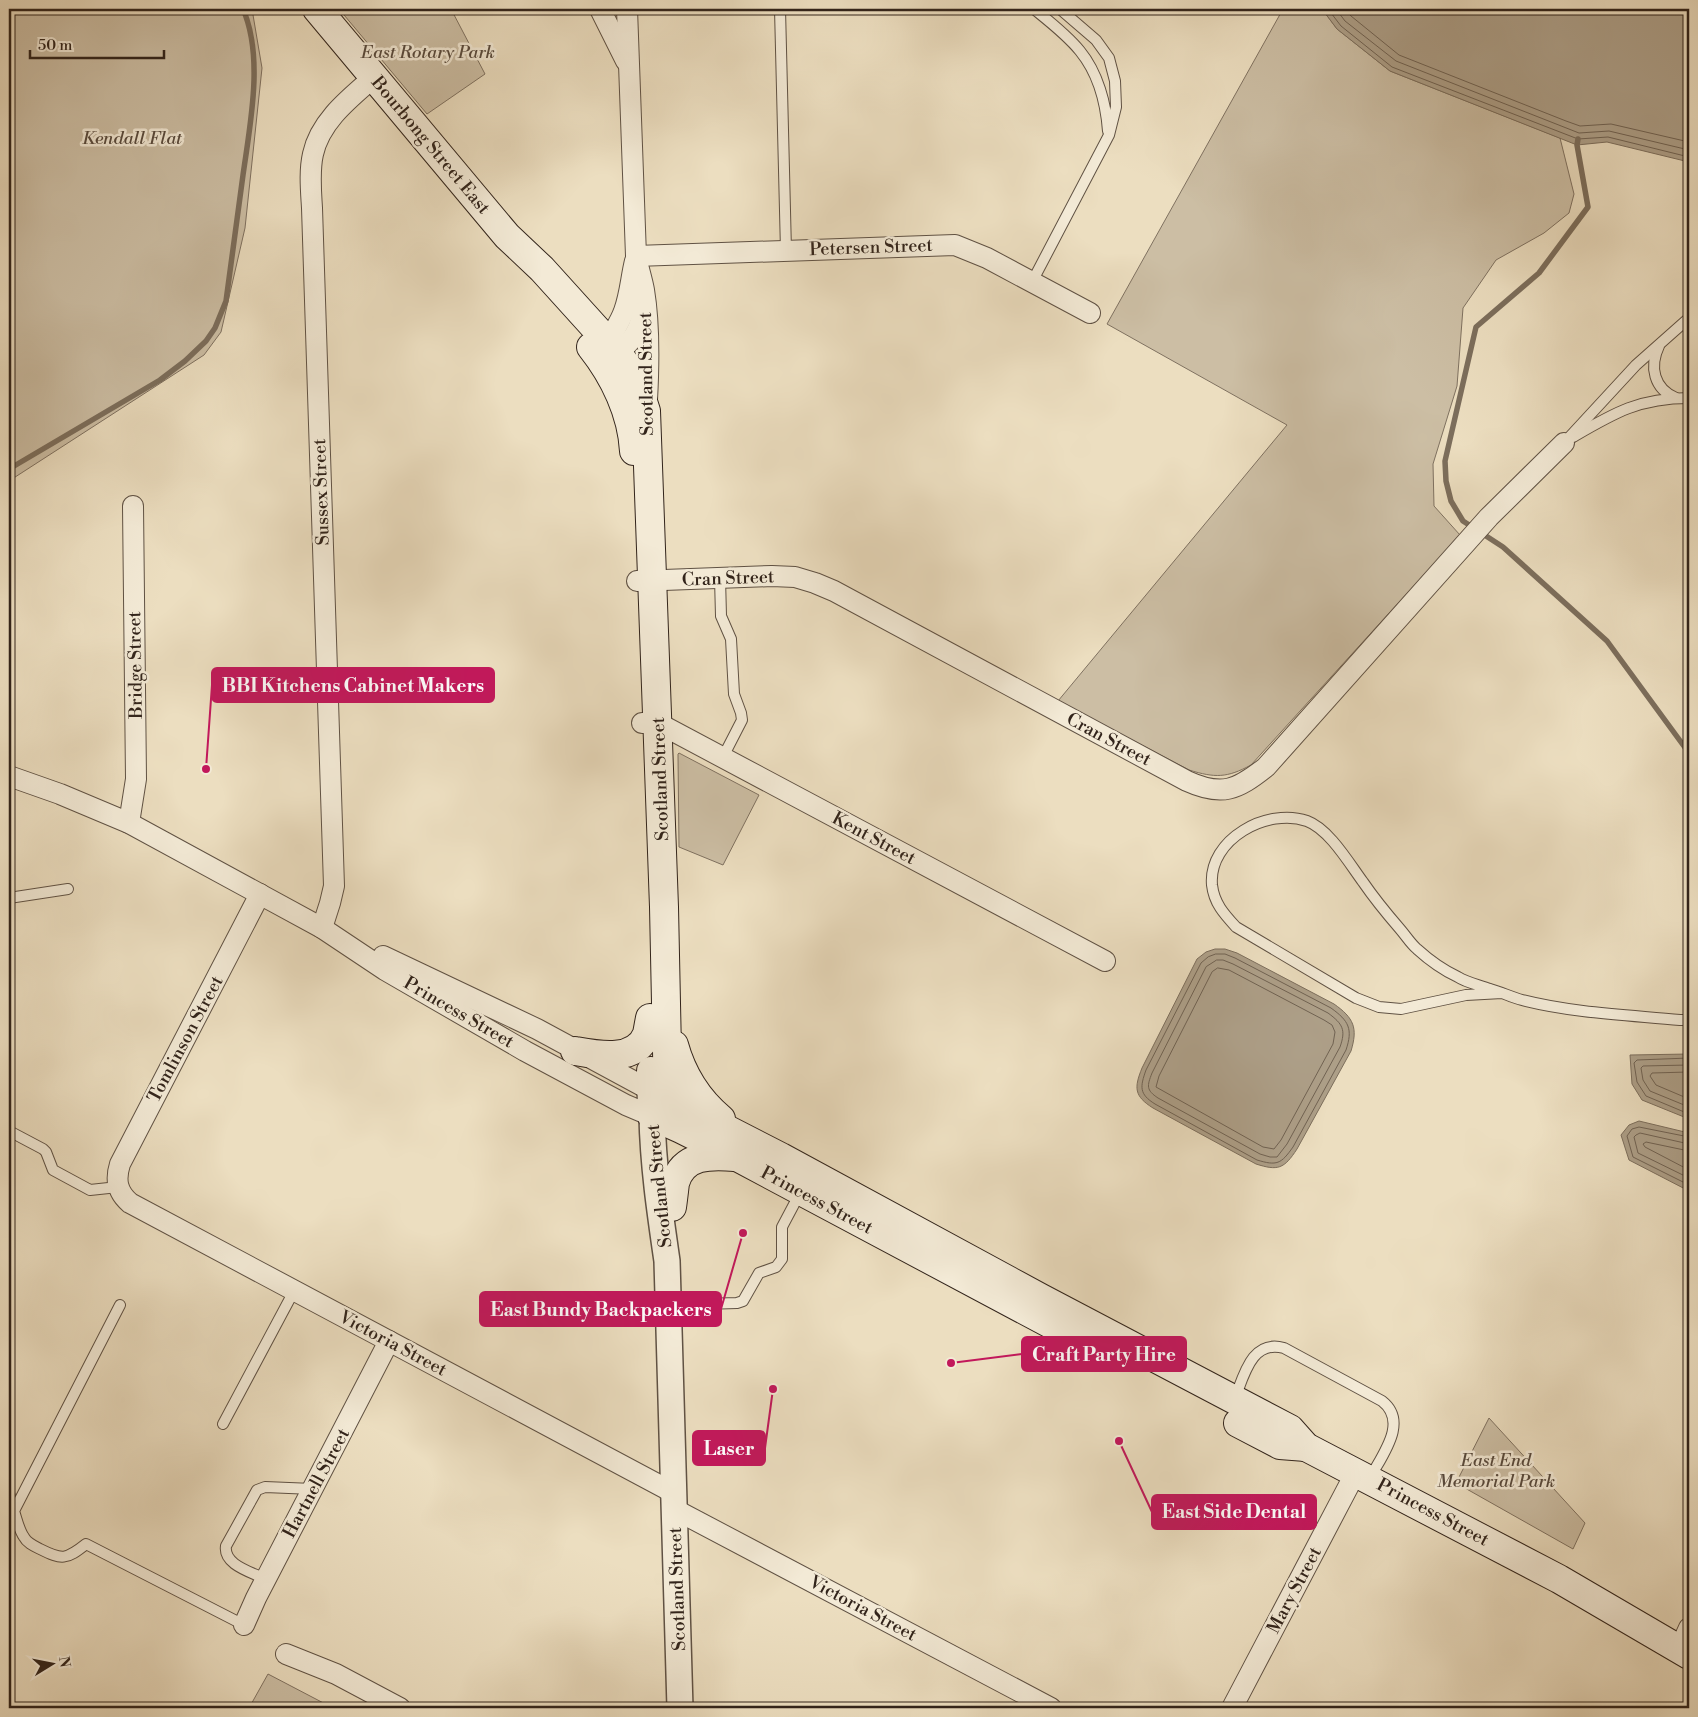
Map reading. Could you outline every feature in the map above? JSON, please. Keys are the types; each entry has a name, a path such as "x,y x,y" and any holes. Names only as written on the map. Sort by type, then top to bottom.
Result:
{"main road":[{"name":"Bourbong Street East","path":"317,9 507,236 542,269 609,352 636,380 646,411"},
{"name":"Bourbong Street East","path":"609,352 619,394"},
{"name":"Scotland Street","path":"619,394 634,445 645,581"},
{"name":"Scotland Street","path":"646,411 645,581 659,1017 660,1107"},
{"path":"575,1051 608,1056 632,1050 643,1040 659,1017 690,1084 739,1147 691,1162 679,1174 672,1208"},
{"name":"Princess Street","path":"660,1107 1041,1298 1290,1429 1306,1446 1559,1579 1663,1620 1687,1640"},
{"name":"Princess Street","path":"739,1147 801,1192 1280,1446 1306,1446"}],"street":[{"path":"600,9 629,67"},
{"name":"Scotland Street","path":"627,9 636,256 645,297 649,374 646,411"},
{"name":"Sussex Street","path":"329,932 330,903 334,886 312,218 312,162 317,139 324,127 336,112 374,77"},
{"name":"Petersen Street","path":"636,256 955,245 988,258 1090,313"},
{"name":"Scotland Street","path":"609,352 618,324 625,310 636,256"},
{"name":"Scotland Street","path":"609,352 629,345 642,316 645,297"},
{"name":"Cran Street","path":"645,581 772,576 795,578 815,583 834,591 1187,781 1203,789 1218,791 1242,784 1266,768 1489,517 1564,443"},
{"name":"Bridge Street","path":"129,823 136,779 133,506"},
{"name":"Kent Street","path":"650,723 723,758 1104,961"},
{"name":"Princess Street","path":"9,776 60,794 129,823 329,932 385,970 525,1051 626,1105 660,1107"},
{"name":"Tomlinson Street","path":"118,1186 117,1179 120,1164 260,894"},
{"name":"Princess Street","path":"329,932 390,958 536,1029 575,1051 660,1107"},
{"name":"Scotland Street","path":"660,1107 672,1208 667,1261"},
{"name":"Scotland Street","path":"660,1107 652,1137 667,1261 680,1708"},
{"name":"Victoria Street","path":"118,1186 120,1193 130,1204 390,1342 674,1501 1052,1708"},
{"name":"Hartnell Street","path":"244,1625 265,1579 390,1342"},
{"name":"Mary Street","path":"1232,1708 1363,1476"},
{"path":"286,1654 336,1674 400,1708"}],"lane":[{"path":"780,9 786,251"},
{"path":"1034,9 1071,41 1087,61 1096,79 1105,106 1109,135"},
{"path":"1032,282 1109,135 1116,107 1114,71 1109,58 1096,40 1060,9"},
{"path":"1564,443 1636,364 1689,318"},
{"path":"1659,345 1655,355 1656,378 1660,388 1666,394 1677,398"},
{"path":"1564,443 1613,414 1631,406 1677,398 1689,398"},
{"path":"720,578 721,616 731,639 734,694 742,716 741,724 723,758"},
{"path":"1502,993 1466,995 1401,1009 1379,1007 1356,998 1236,927 1229,920 1216,901 1212,884 1214,869 1220,854 1232,840 1248,827 1262,821 1276,818 1292,818 1307,821 1317,826 1339,849 1378,903 1417,949 1458,978 1502,993 1522,1000 1587,1011 1689,1020"},
{"path":"9,898 68,889"},
{"path":"9,1132 43,1149 53,1170 90,1190 118,1186"},
{"path":"669,1305 737,1303 743,1300 759,1273 776,1267 782,1258 782,1227 801,1192"},
{"path":"222,1424 294,1290"},
{"path":"14,1511 120,1305"},
{"path":"1234,1400 1254,1356 1259,1351 1272,1346 1284,1348 1382,1400 1392,1411 1394,1417 1393,1433 1363,1476"},
{"path":"265,1579 231,1562 226,1555 226,1546 257,1490 265,1487 313,1488"},
{"path":"9,1493 24,1539 61,1558 73,1555 86,1544 244,1625"}],"green space":[{"name":"Kendall Flat","path":"9,9 252,9 262,68 245,228 221,332 204,355 9,481"},
{"name":"East Rotary Park","path":"339,9 451,9 485,74 427,114"},
{"path":"1283,9 1322,9 1337,29 1390,71 1560,138 1574,194 1569,213 1544,233 1496,260 1463,308 1457,386 1433,464 1434,506 1460,535 1251,765 1228,774 1214,775 1189,770 1058,701 1287,425 1107,324"},
{"path":"679,753 759,795 723,865 679,847"},
{"name":"East End Memorial Park","path":"1489,1418 1585,1523 1573,1549 1456,1483"},
{"path":"268,1674 333,1708 249,1708"}],"water":[{"path":"1322,9 1689,9 1689,162 1607,142 1577,145 1390,71 1337,29"},
{"path":"1215,949 1225,949 1237,953 1334,1004 1346,1014 1353,1024 1354,1036 1351,1051 1297,1149 1288,1161 1280,1167 1275,1168 1256,1164 1153,1108 1142,1100 1137,1091 1142,1068 1197,959 1206,952"},
{"path":"1689,1054 1689,1119 1642,1100 1632,1084 1630,1055"},
{"path":"1639,1121 1689,1133 1689,1191 1629,1160 1621,1135 1629,1125"}],"waterway":[{"path":"9,469 160,380 185,361 206,341 215,328 226,301 254,91 253,48 243,9"},
{"path":"1578,139 1577,145 1588,207 1539,273 1476,327 1445,461 1446,481 1451,501 1463,521 1503,547 1607,641 1689,753"}],"place":[{"name":"BBI Kitchens Cabinet Makers","path":"206,769"},
{"name":"East Bundy Backpackers","path":"743,1233"},
{"name":"Craft Party Hire","path":"951,1363"},
{"name":"Laser","path":"773,1389"},
{"name":"East Side Dental","path":"1119,1441"}]}
